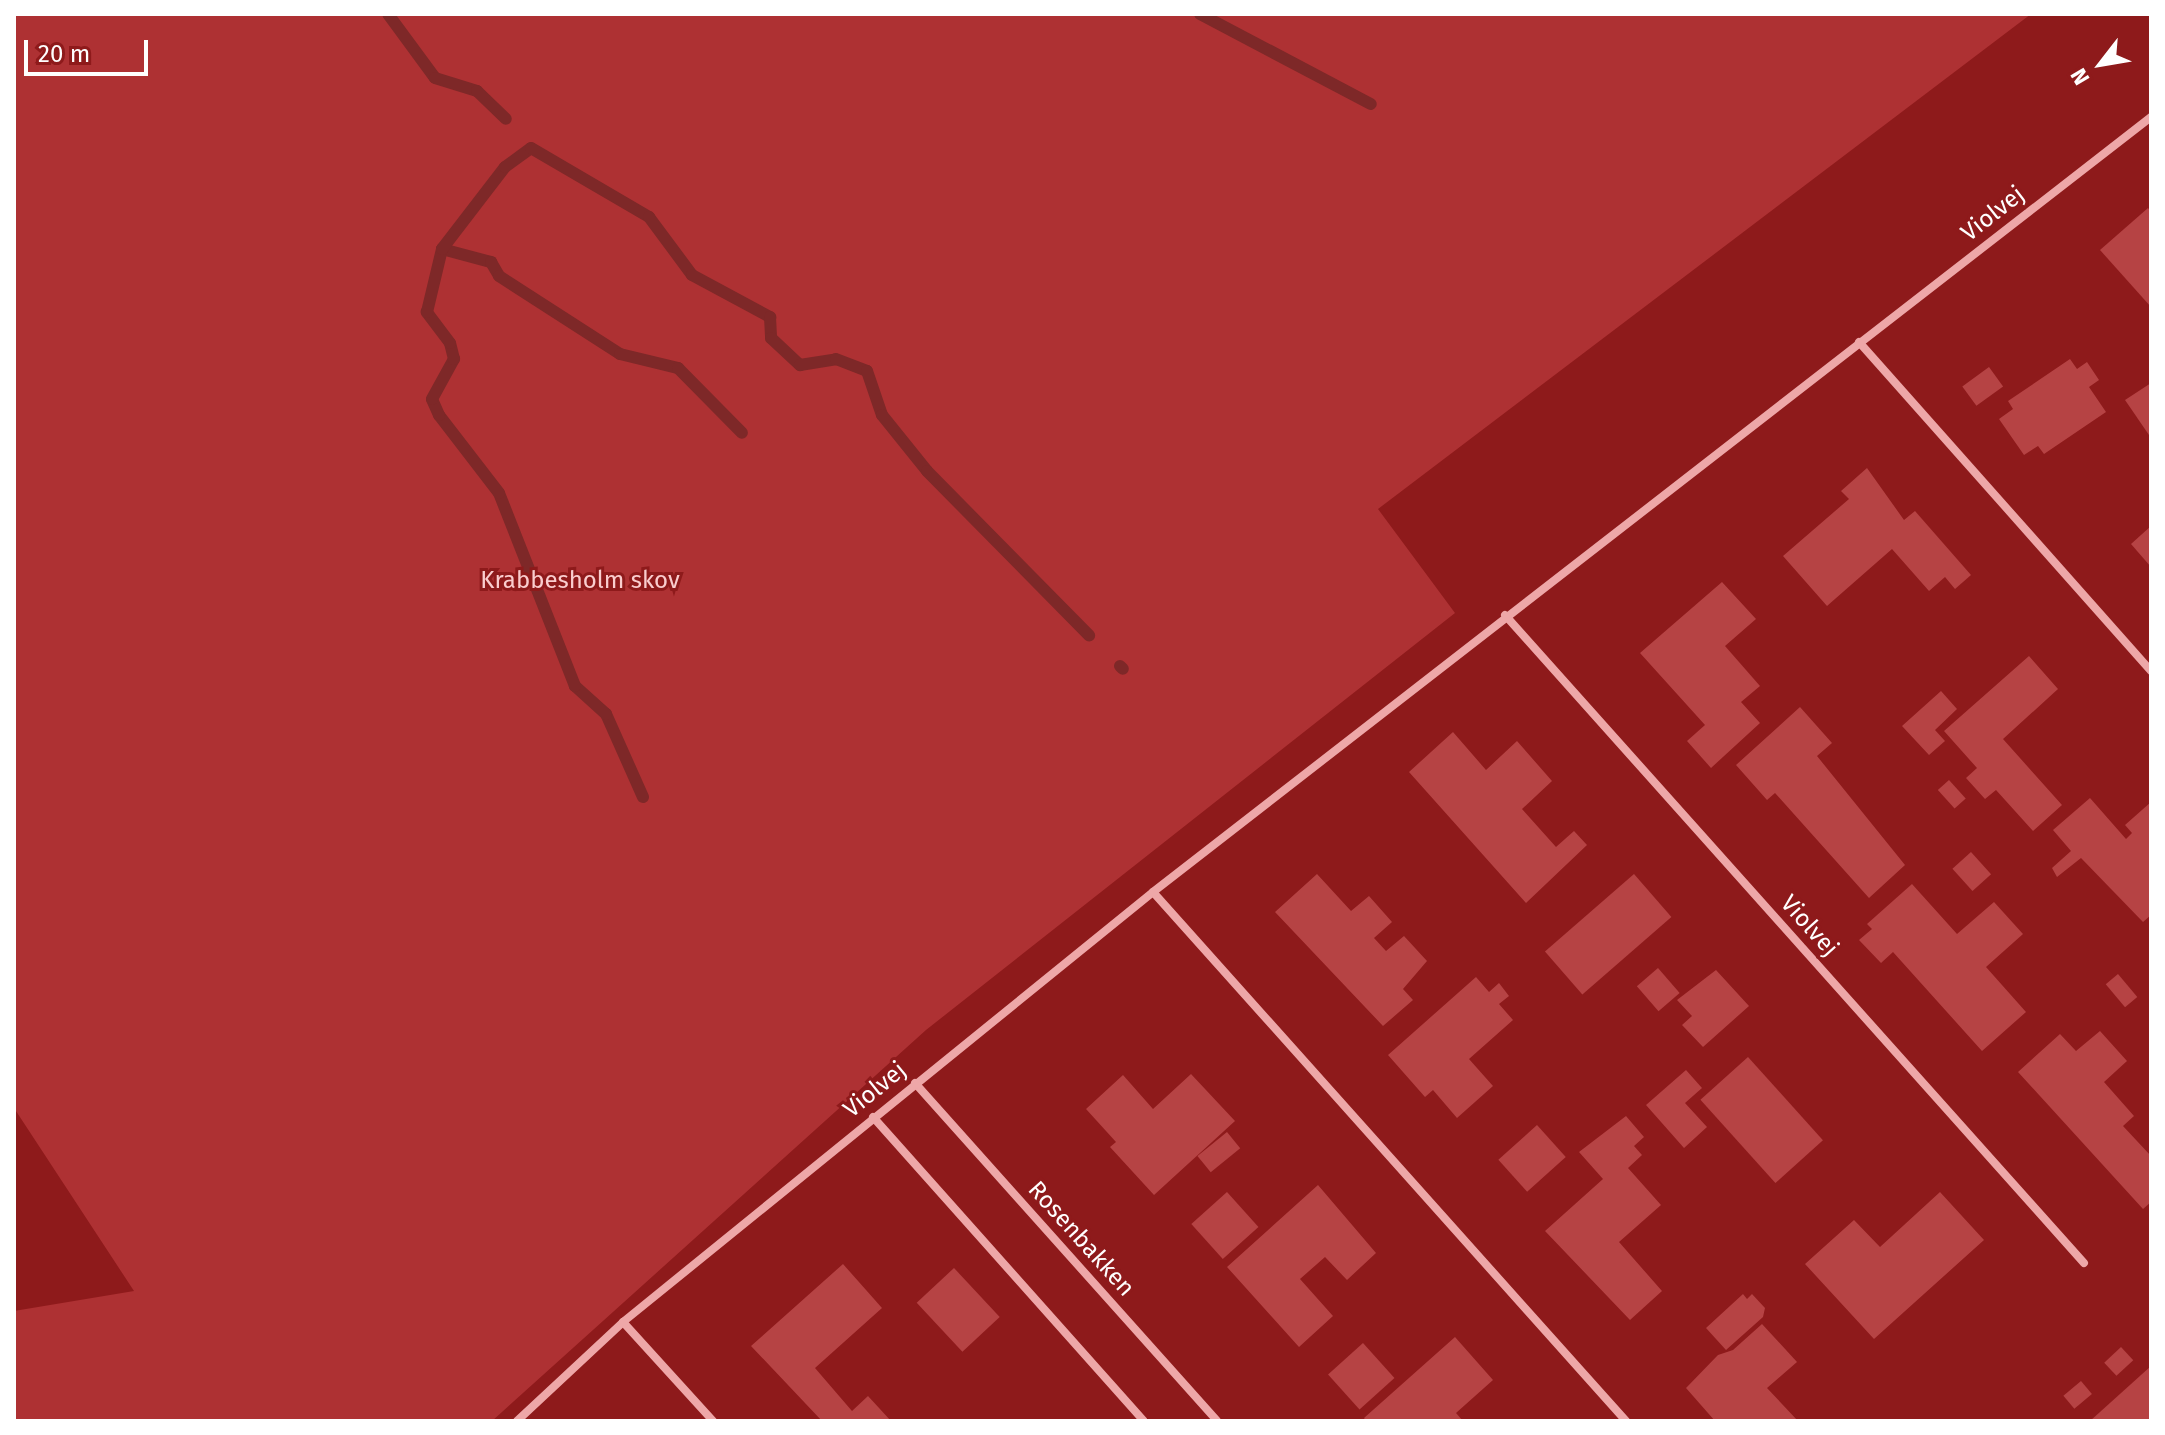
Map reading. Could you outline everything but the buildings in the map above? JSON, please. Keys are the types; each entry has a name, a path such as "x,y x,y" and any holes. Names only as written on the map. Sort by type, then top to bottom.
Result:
{"street":[{"name":"Violvej","path":"517,1421 623,1322 1153,892 1505,615 2151,117"},
{"path":"1859,342 2151,671"},
{"name":"Violvej","path":"1505,615 2084,1263"},
{"path":"1153,892 1626,1421"},
{"name":"Rosenbakken","path":"915,1083 1217,1421"},
{"path":"873,1117 1144,1421"},
{"path":"623,1322 713,1421"}],"green space":[{"name":"Krabbesholm skov","path":"14,14 2031,14 1378,509 1455,613 926,1030 492,1421 14,1421 14,1311 134,1291 14,1108"}],"waterway":[{"path":"388,14 435,78 477,91 506,119"},
{"path":"1200,14 1371,104"},
{"path":"643,797 606,714 575,686 499,493 439,415 432,399 454,359 450,343 427,312 442,249 505,167 531,148 649,217 692,275 770,317 771,338 800,365 836,359 867,371 882,415 927,471 1089,635"},
{"path":"442,249 491,262 499,276 620,354 678,368 742,433"},
{"path":"1120,666 1123,669"}]}
